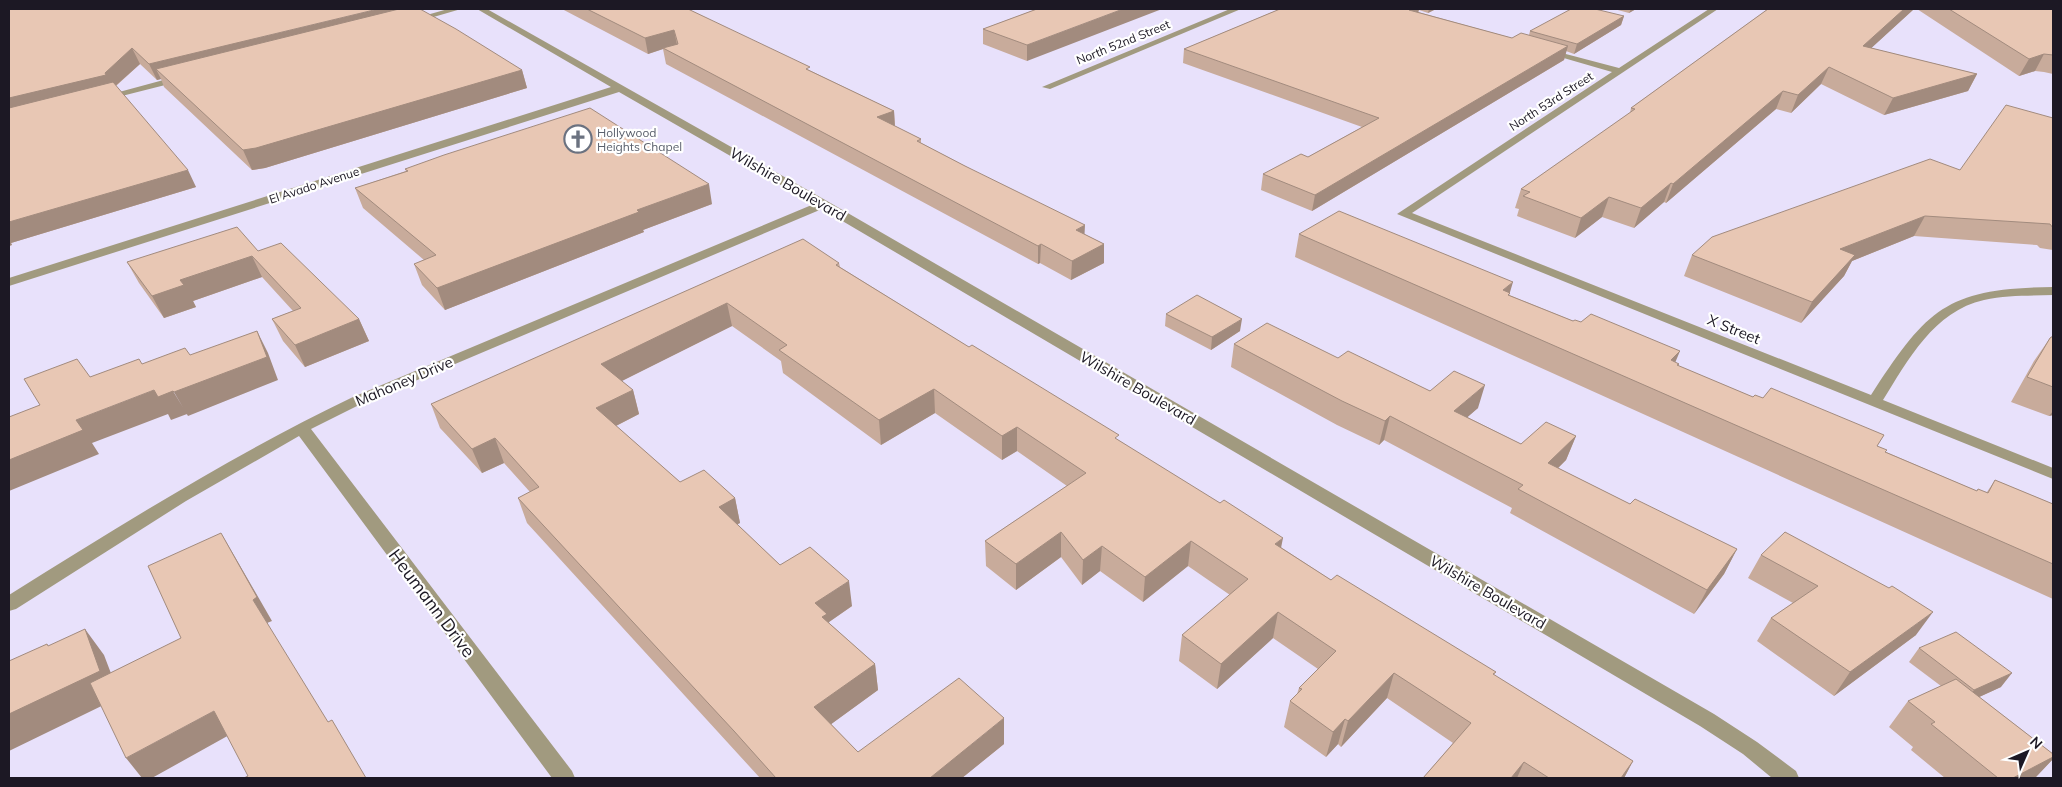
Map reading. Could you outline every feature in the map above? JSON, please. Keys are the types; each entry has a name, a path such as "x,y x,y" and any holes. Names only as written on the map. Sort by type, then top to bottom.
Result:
{"street":[{"path":"401,23 457,9"},
{"name":"Wilshire Boulevard","path":"481,9 823,204 1707,720 1750,748 1788,778"},
{"name":"North 52nd Street","path":"1047,87 1237,9"},
{"name":"North 53rd Street","path":"1403,214 1714,9"},
{"path":"1536,47 1620,71"},
{"path":"95,100 191,76"},
{"name":"El Avado Avenue","path":"9,282 620,88"},
{"name":"Mahoney Drive","path":"9,604 232,464 301,427 358,400 823,204"},
{"name":"X Street","path":"1403,214 2053,474"},
{"path":"1874,402 1929,325 1948,310 1979,297 1997,294 2053,291"},
{"name":"Heumann Drive","path":"301,427 564,778"}],"building":[{"path":"9,9 378,9 149,64 132,48 105,73 106,75 9,98"},
{"path":"399,9 420,9 522,70 256,148 243,150 156,69"},
{"path":"587,9 688,9 810,67 806,69 894,111 877,117 921,139 917,141 965,166 1085,225 1076,230 1104,244 1072,261 1041,244 1038,246 663,48 678,44 674,30 645,38"},
{"path":"1037,9 1123,9 1027,45 983,29"},
{"path":"1280,9 1411,9 1409,10 1512,38 1521,33 1568,46 1315,195 1263,174 1301,154 1308,157 1379,118 1184,49"},
{"path":"1571,9 1595,9 1624,16 1577,44 1530,31"},
{"path":"1768,9 1904,9 1863,46 1977,74 1893,98 1829,67 1798,95 1783,91 1673,184 1671,183 1641,208 1609,197 1581,218 1523,196 1530,192 1521,189 1635,109 1631,108"},
{"path":"1949,9 2053,9 2053,55 2044,54 2029,59"},
{"path":"113,82 188,170 9,222 9,108"},
{"path":"2006,105 2053,118 2053,228 2050,224 1925,216 1840,249 1855,255 1812,302 1692,255 1712,237 1930,159 1960,170"},
{"path":"590,108 709,184 437,288 414,264 436,255 355,188 408,171 405,169 444,155"},
{"path":"1339,211 1513,282 1503,290 1510,293 1508,295 1573,321 1581,322 1591,314 1680,351 1671,360 1679,364 1677,365 1753,397 1755,395 1763,398 1771,388 1884,435 1877,446 1887,450 1885,452 1977,491 1978,489 1988,493 1995,480 2053,504 2053,564 1299,234"},
{"path":"237,227 258,251 281,243 359,319 295,345 272,319 301,308 252,256 180,280 184,285 152,296 127,262"},
{"path":"803,239 839,263 836,265 969,347 972,345 1119,435 1115,438 1220,503 1224,500 1283,538 1275,544 1331,580 1337,575 1496,672 1493,674 1633,761 1621,778 1549,778 1524,762 1511,778 1423,778 1471,723 1394,673 1348,721 1345,719 1333,732 1290,701 1302,689 1299,688 1336,651 1278,612 1221,664 1182,635 1248,579 1191,541 1145,577 1102,546 1083,560 1061,532 1016,564 985,541 1086,473 1017,427 1002,436 934,389 879,420 779,350 787,345 727,303 601,364 633,390 596,408 680,482 704,470 735,498 719,507 780,565 810,547 849,581 815,603 827,614 822,617 875,664 814,707 858,752 959,678 1004,718 930,778 776,778 518,498 539,487 495,438 472,449 431,404"},
{"path":"1197,295 1242,319 1212,337 1166,314"},
{"path":"1267,323 1338,358 1348,351 1430,391 1454,371 1485,385 1454,411 1521,444 1546,422 1576,436 1548,463 1630,504 1635,499 1737,549 1707,590 1518,489 1523,485 1390,416 1385,421 1342,401 1234,344"},
{"path":"257,331 267,357 174,392 158,397 154,390 76,420 83,430 9,460 9,417 40,405 24,379 77,359 90,377 139,359 142,364 185,348 190,355"},
{"path":"2053,336 2053,387 2027,377"},
{"path":"1785,532 1889,588 1892,586 1933,612 1850,672 1771,618 1818,586 1761,555"},
{"path":"221,533 257,597 253,600 328,722 332,720 366,778 244,778 248,776 214,711 126,758 90,683 181,638 148,566"},
{"path":"85,629 100,671 9,714 9,661"},
{"path":"1956,632 2012,673 1974,690 1919,648"},
{"path":"1956,679 2053,754 2053,757 2013,778 1998,778 1931,724 1935,722 1908,701"}],"place":[{"name":"Hollywood Heights Chapel","path":"578,139"}]}
